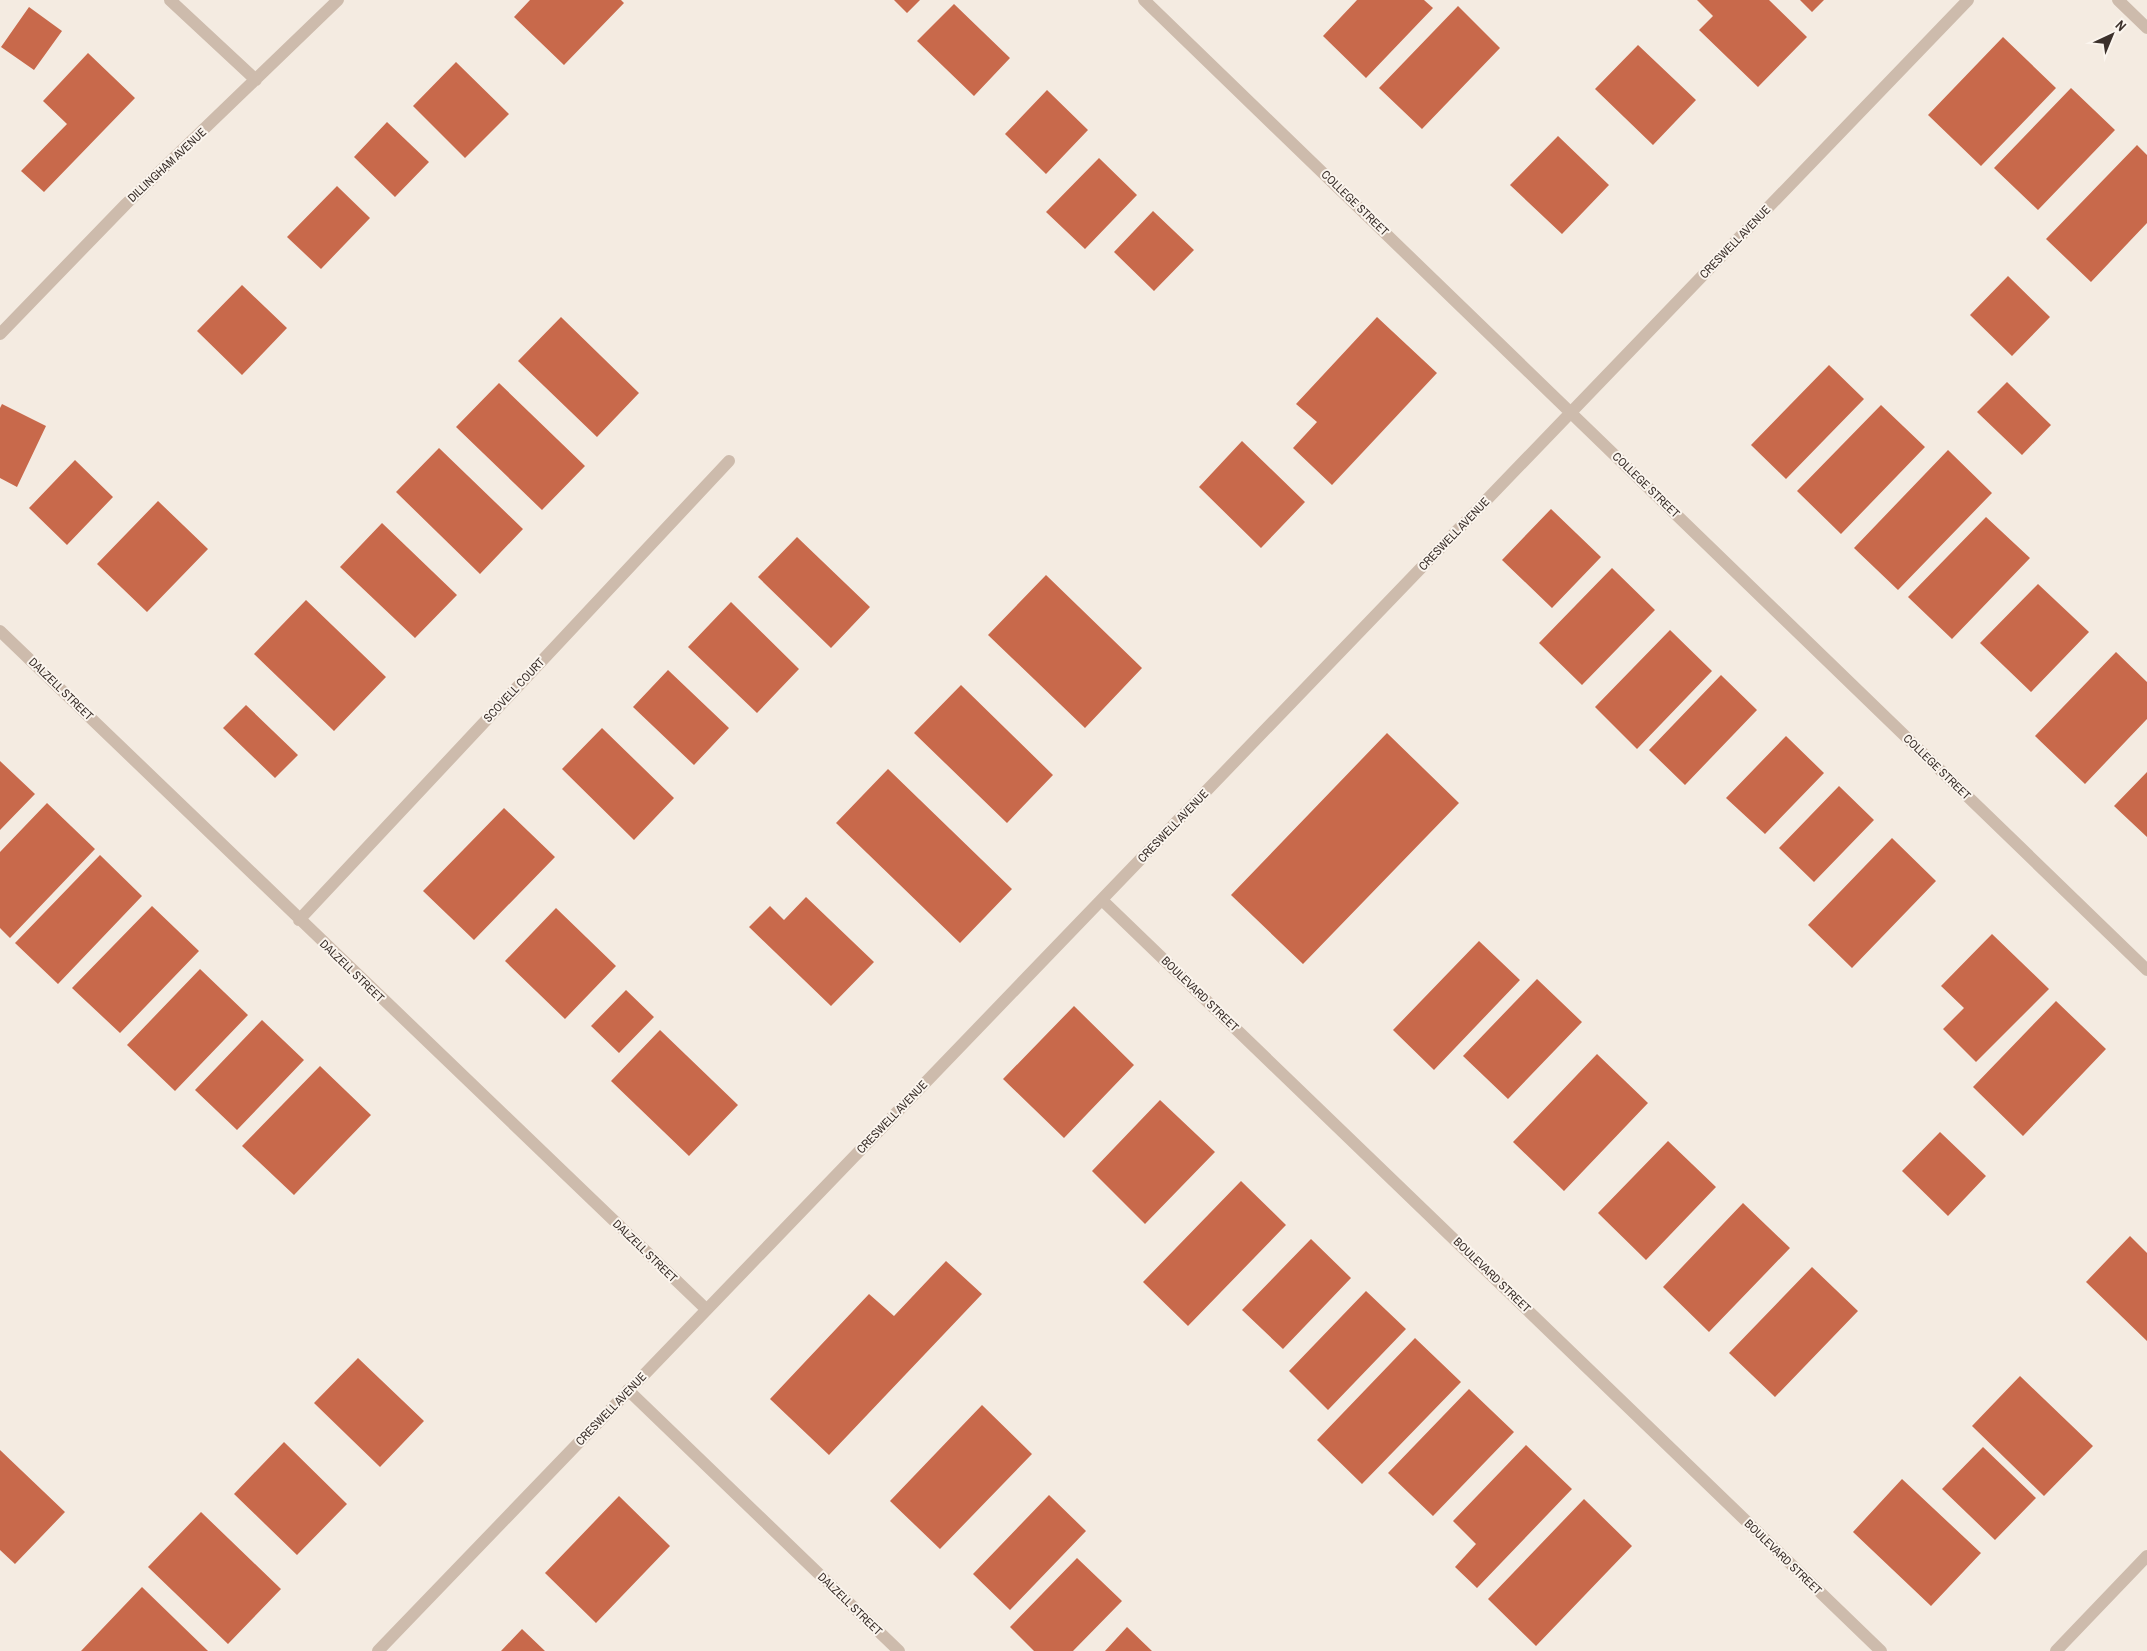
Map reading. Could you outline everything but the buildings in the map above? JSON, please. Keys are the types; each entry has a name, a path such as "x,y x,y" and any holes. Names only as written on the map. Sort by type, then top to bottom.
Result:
{"street":[{"path":"170,0 256,80"},
{"name":"DILLINGHAM AVENUE","path":"0,334 126,204 338,0"},
{"name":"COLLEGE STREET","path":"1144,0 2147,970"},
{"name":"CRESWELL AVENUE","path":"378,1651 1968,0"},
{"path":"2118,0 2147,28"},
{"name":"SCOVELL COURT","path":"299,920 729,461"},
{"name":"DALZELL STREET","path":"0,630 299,920 706,1309"},
{"name":"BOULEVARD STREET","path":"1102,900 1881,1651"},
{"name":"DALZELL STREET","path":"628,1390 899,1651"},
{"path":"2056,1651 2147,1556"}]}
